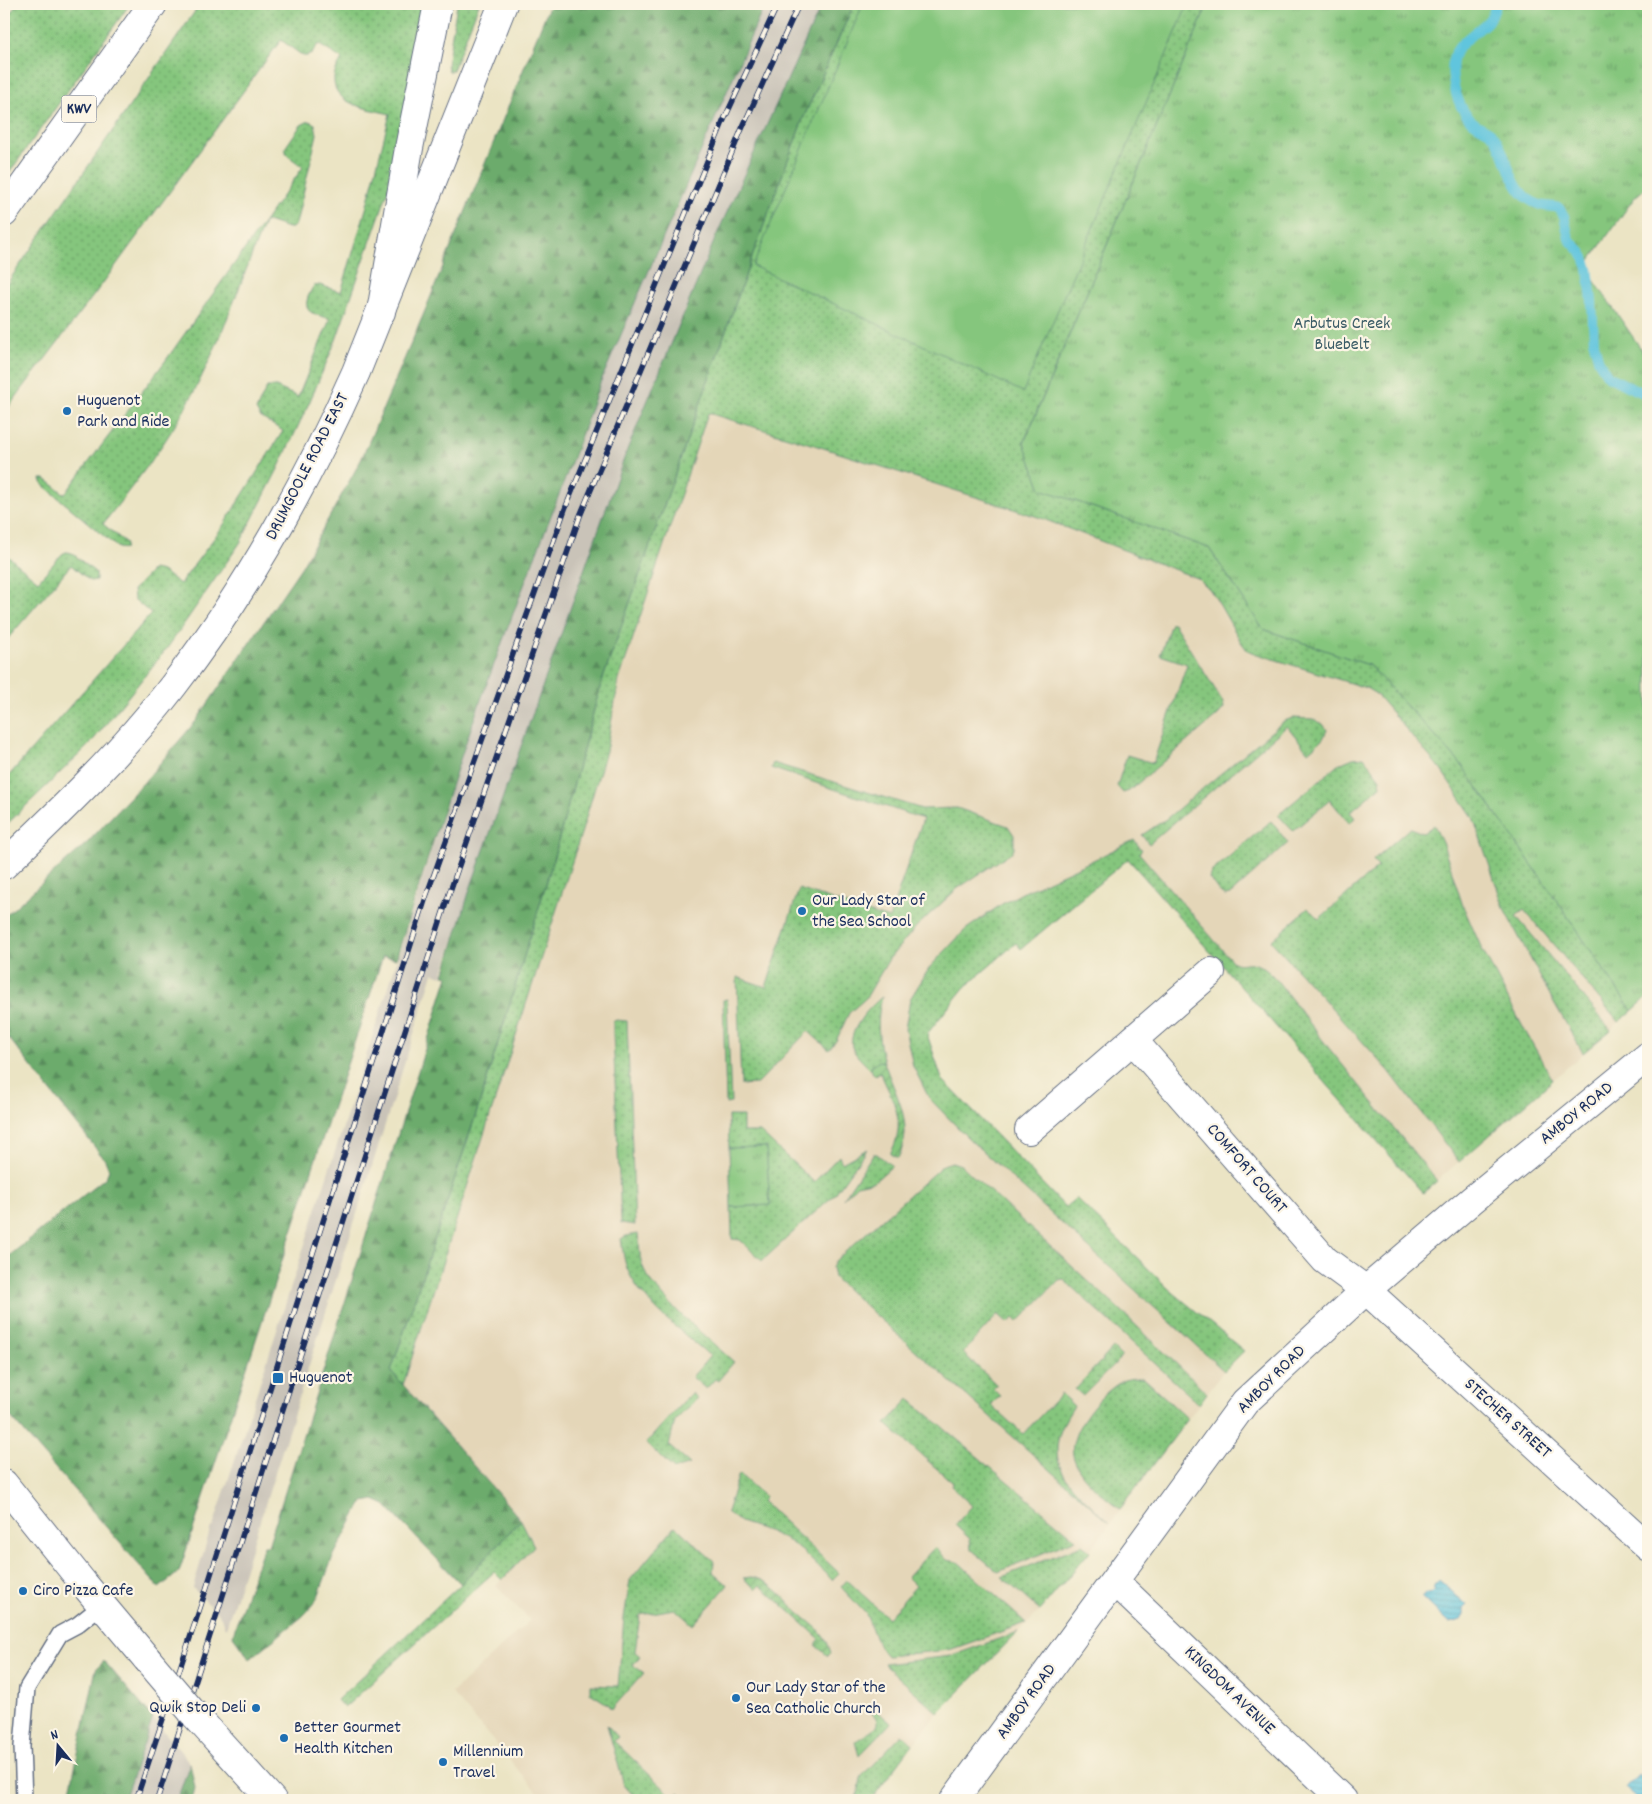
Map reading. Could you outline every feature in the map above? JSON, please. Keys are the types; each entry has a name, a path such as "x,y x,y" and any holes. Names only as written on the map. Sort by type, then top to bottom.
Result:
{"main road":[{"name":"KWV","path":"4,213 153,4"},
{"path":"381,312 409,148 438,4"},
{"name":"DRUMGOOLE ROAD EAST","path":"4,865 44,827 119,748 172,687 207,640 272,538 331,428 381,312 503,4"},
{"path":"1029,1130 1211,972"},
{"name":"COMFORT COURT","path":"1133,1040 1325,1260 1366,1290"},
{"name":"AMBOY ROAD","path":"954,1800 1245,1402 1366,1290 1472,1200 1648,1056"},
{"name":"STECHER STREET","path":"1366,1290 1648,1547"},
{"path":"4,1484 102,1605 194,1714 272,1800"},
{"name":"KINGDOM AVENUE","path":"1115,1582 1343,1800"}],"lane":[{"path":"24,1800 22,1746 28,1688 60,1634 76,1625 102,1605"}],"shaded area":[{"path":"765,4 822,4 717,234 627,450 470,889 442,976 433,973 226,1628 221,1617 193,1588 211,1527 213,1527 397,961 454,778 492,669 580,442 600,383"},
{"name":"Our Lady Star of the Sea School","path":"854,4 1208,4 1024,442 1369,665 1632,1011 1423,1193 1128,859 1021,949 1016,943 964,988 927,1034 942,1079 1065,1207 1076,1198 1169,1289 1244,1351 1228,1365 1090,1551 1040,1611 939,1711 871,1800 544,1800 452,1693 530,1620 496,1586 533,1546 532,1540 521,1520 391,1371 601,684"},
{"path":"153,1718 190,1763 177,1800 124,1800"}],"green space":[{"path":"17,4 130,4 4,180 4,22"},
{"path":"200,4 426,4 400,157 336,340 277,471 240,543 168,647 90,744 4,827 4,781 151,614 134,599 133,590 153,569 162,571 180,584 223,526 283,431 260,417 256,410 267,387 276,387 298,397 330,319 309,311 307,307 308,297 314,286 320,285 341,292 366,209 390,114 363,108 346,100 339,94 335,87 334,78 342,59 318,44 312,54 303,56 281,40 100,287 4,413 4,288"},
{"path":"457,4 479,4 453,70 449,72 447,65"},
{"path":"550,4 765,4 600,383 467,739 396,959 383,956 179,1572 159,1588 4,1409 4,1260 106,1177 109,1170 105,1160 4,1032 4,917 88,842 144,782 196,721 302,566 361,460 424,313"},
{"path":"822,4 854,4 803,119 748,268 601,684 552,864 481,1099 391,1371 521,1520 461,1584 385,1505 374,1500 364,1502 360,1506 332,1559 314,1604 303,1616 250,1659 233,1636 236,1625 264,1546 268,1546 448,976 444,975 470,889 627,450 717,234"},
{"path":"854,4 1208,4 1024,442 1041,489 1209,548 1263,629 1369,665 1461,764 1632,1011 1619,1022 1524,910 1516,916 1611,1030 1583,1053 1505,911 1473,817 1441,770 1376,694 1366,688 1247,650 1210,590 1199,579 1038,517 708,413 619,680 606,751 581,834 403,1385 391,1371 481,1099 552,864 601,684 748,268 803,119"},
{"path":"863,4 1188,4 1023,392 753,266"},
{"name":"Arbutus Creek Bluebelt","path":"1208,4 1648,4 1648,186 1635,197 1585,267 1648,359 1648,997 1632,1011 1461,764 1369,665 1263,629 1209,548 1041,489 1024,443"},
{"path":"309,121 315,124 317,134 296,224 292,228 288,228 267,221 264,223 227,319 195,390 165,441 103,524 126,543 125,549 118,548 43,485 41,479 45,479 65,494 166,360 303,167 287,155 285,148 301,125"},
{"path":"66,552 72,553 96,573 96,580 90,581 71,565 4,643 4,553 38,581"},
{"path":"1171,623 1174,623 1223,702 1224,708 1129,791 1123,793 1117,786 1127,755 1153,763 1187,664 1160,655"},
{"path":"1293,718 1313,719 1323,724 1327,730 1323,739 1308,752 1287,726 1149,844 1142,835 1166,819 1284,721"},
{"path":"1364,757 1380,779 1381,786 1350,812 1355,818 1349,823 1330,800 1293,831 1278,815 1339,764 1353,758"},
{"path":"773,763 922,809 957,808 1008,826 1014,835 1014,848 1012,852 957,889 916,927 889,959 866,998 849,1013 836,1041 829,1050 808,1031 757,1084 741,1085 737,977 766,987 799,889 889,919 923,819 771,768"},
{"path":"1271,821 1288,843 1230,895 1225,896 1221,894 1209,878 1211,872"},
{"path":"1434,825 1444,847 1463,906 1482,949 1553,1080 1459,1162 1389,1071 1271,941 1308,908 1319,919 1378,867 1373,860 1410,828 1423,833"},
{"path":"1134,840 1142,850 1139,853 1232,961 1241,964 1259,965 1276,979 1328,1047 1437,1181 1423,1193 1128,859 1021,949 1016,943 964,988 927,1034 942,1079 1065,1207 1076,1198 1169,1289 1244,1351 1224,1371 968,1138 929,1098 913,1066 905,1029 910,999 930,967 965,930 1002,904 1022,893"},
{"path":"882,997 878,1030 884,1062 872,1065 870,1069 852,1047 853,1033 861,1019"},
{"path":"727,999 731,1103 726,1104 723,1000"},
{"path":"613,1021 627,1021 635,1225 621,1223 613,1033"},
{"path":"879,1061 884,1062 902,1110 905,1133 898,1158 890,1154 898,1132 897,1112 880,1072 875,1076 870,1069 872,1065"},
{"path":"728,1116 743,1116 743,1132 760,1132 814,1182 839,1156 842,1163 867,1149 835,1194 762,1261 740,1240 732,1239 731,1207 770,1205 766,1147 729,1148"},
{"path":"766,1147 770,1205 731,1207 729,1148"},
{"path":"873,1154 877,1154 892,1166 875,1181 857,1185 843,1199"},
{"path":"952,1162 961,1165 1121,1311 1207,1393 1199,1404 1063,1279 1059,1280 1018,1322 1014,1318 1008,1323 998,1314 963,1353 997,1385 993,1389 1000,1396 991,1405 1023,1434 1061,1394 1074,1406 1063,1426 1058,1443 1058,1458 1062,1472 1082,1497 1110,1523 834,1278 832,1267 835,1261 943,1165"},
{"path":"638,1234 642,1265 658,1290 683,1316 734,1362 718,1381 715,1379 706,1389 692,1377 710,1356 645,1297 627,1269 621,1239"},
{"path":"1113,1348 1122,1357 1083,1396 1075,1389"},
{"path":"1142,1378 1188,1419 1120,1509 1099,1492 1080,1471 1073,1455 1073,1445 1081,1424 1106,1393 1125,1380"},
{"path":"691,1393 697,1398 675,1421 669,1446 690,1464 674,1469 646,1443"},
{"path":"909,1399 1076,1539 998,1572 971,1549 970,1539 955,1525 972,1506 951,1486 953,1483 886,1424"},
{"path":"739,1474 765,1497 762,1501 839,1573 832,1580 790,1542 770,1532 740,1522 727,1512"},
{"path":"521,1520 534,1546 502,1580 494,1572 344,1708 337,1700 461,1584"},
{"path":"675,1526 714,1561 713,1572 728,1585 693,1625 675,1609 640,1615 635,1652 640,1656 633,1665 644,1673 612,1709 590,1693 590,1685 618,1686 624,1618 630,1580"},
{"path":"1082,1545 1090,1551 1040,1611 1002,1577"},
{"path":"935,1547 947,1560 958,1562 1026,1623 949,1650 887,1656 878,1645 866,1614 841,1587 847,1580 888,1618 916,1586 907,1577"},
{"path":"751,1577 772,1586 818,1629 826,1639 831,1653 828,1656 815,1645 820,1639 760,1585 756,1589 743,1578"},
{"path":"1018,1632 938,1713 884,1664 951,1656"},
{"path":"104,1661 153,1718 124,1800 68,1800 96,1669"},
{"path":"870,1705 891,1723 859,1756 855,1742 877,1725 874,1715 867,1709"},
{"path":"607,1725 618,1737 614,1741 673,1797 679,1792 687,1800 637,1800 624,1785"},
{"path":"902,1734 913,1744 871,1800 855,1800 861,1777"},
{"path":"190,1763 195,1788 192,1800 177,1800"}],"water":[{"path":"1439,1580 1467,1605 1464,1608 1464,1615 1461,1620 1449,1623 1422,1597 1426,1593 1430,1594 1434,1591 1434,1585"},
{"path":"1638,1775 1648,1783 1648,1800 1639,1800 1626,1789"}],"waterway":[{"path":"1496,4 1488,21 1462,43 1455,54 1452,68 1454,87 1460,105 1470,120 1491,133 1495,138 1512,178 1523,194 1530,201 1540,205 1559,208 1564,216 1569,239 1582,253 1588,268 1594,343 1599,362 1608,376 1648,395"}],"railway":[{"path":"136,1800 205,1593 427,894 565,509 723,122 778,4"},
{"path":"157,1800 447,900 580,516 741,131 799,4"}],"place":[{"name":"Huguenot Park and Ride","path":"67,411"},
{"name":"Our Lady Star of the Sea School","path":"802,911"},
{"name":"Huguenot","path":"278,1378"},
{"name":"Ciro Pizza Cafe","path":"23,1591"},
{"name":"Our Lady Star of the Sea Catholic Church","path":"736,1698"},
{"name":"Qwik Stop Deli","path":"256,1708"},
{"name":"Better Gourmet Health Kitchen","path":"284,1738"},
{"name":"Millennium Travel","path":"443,1762"}]}
